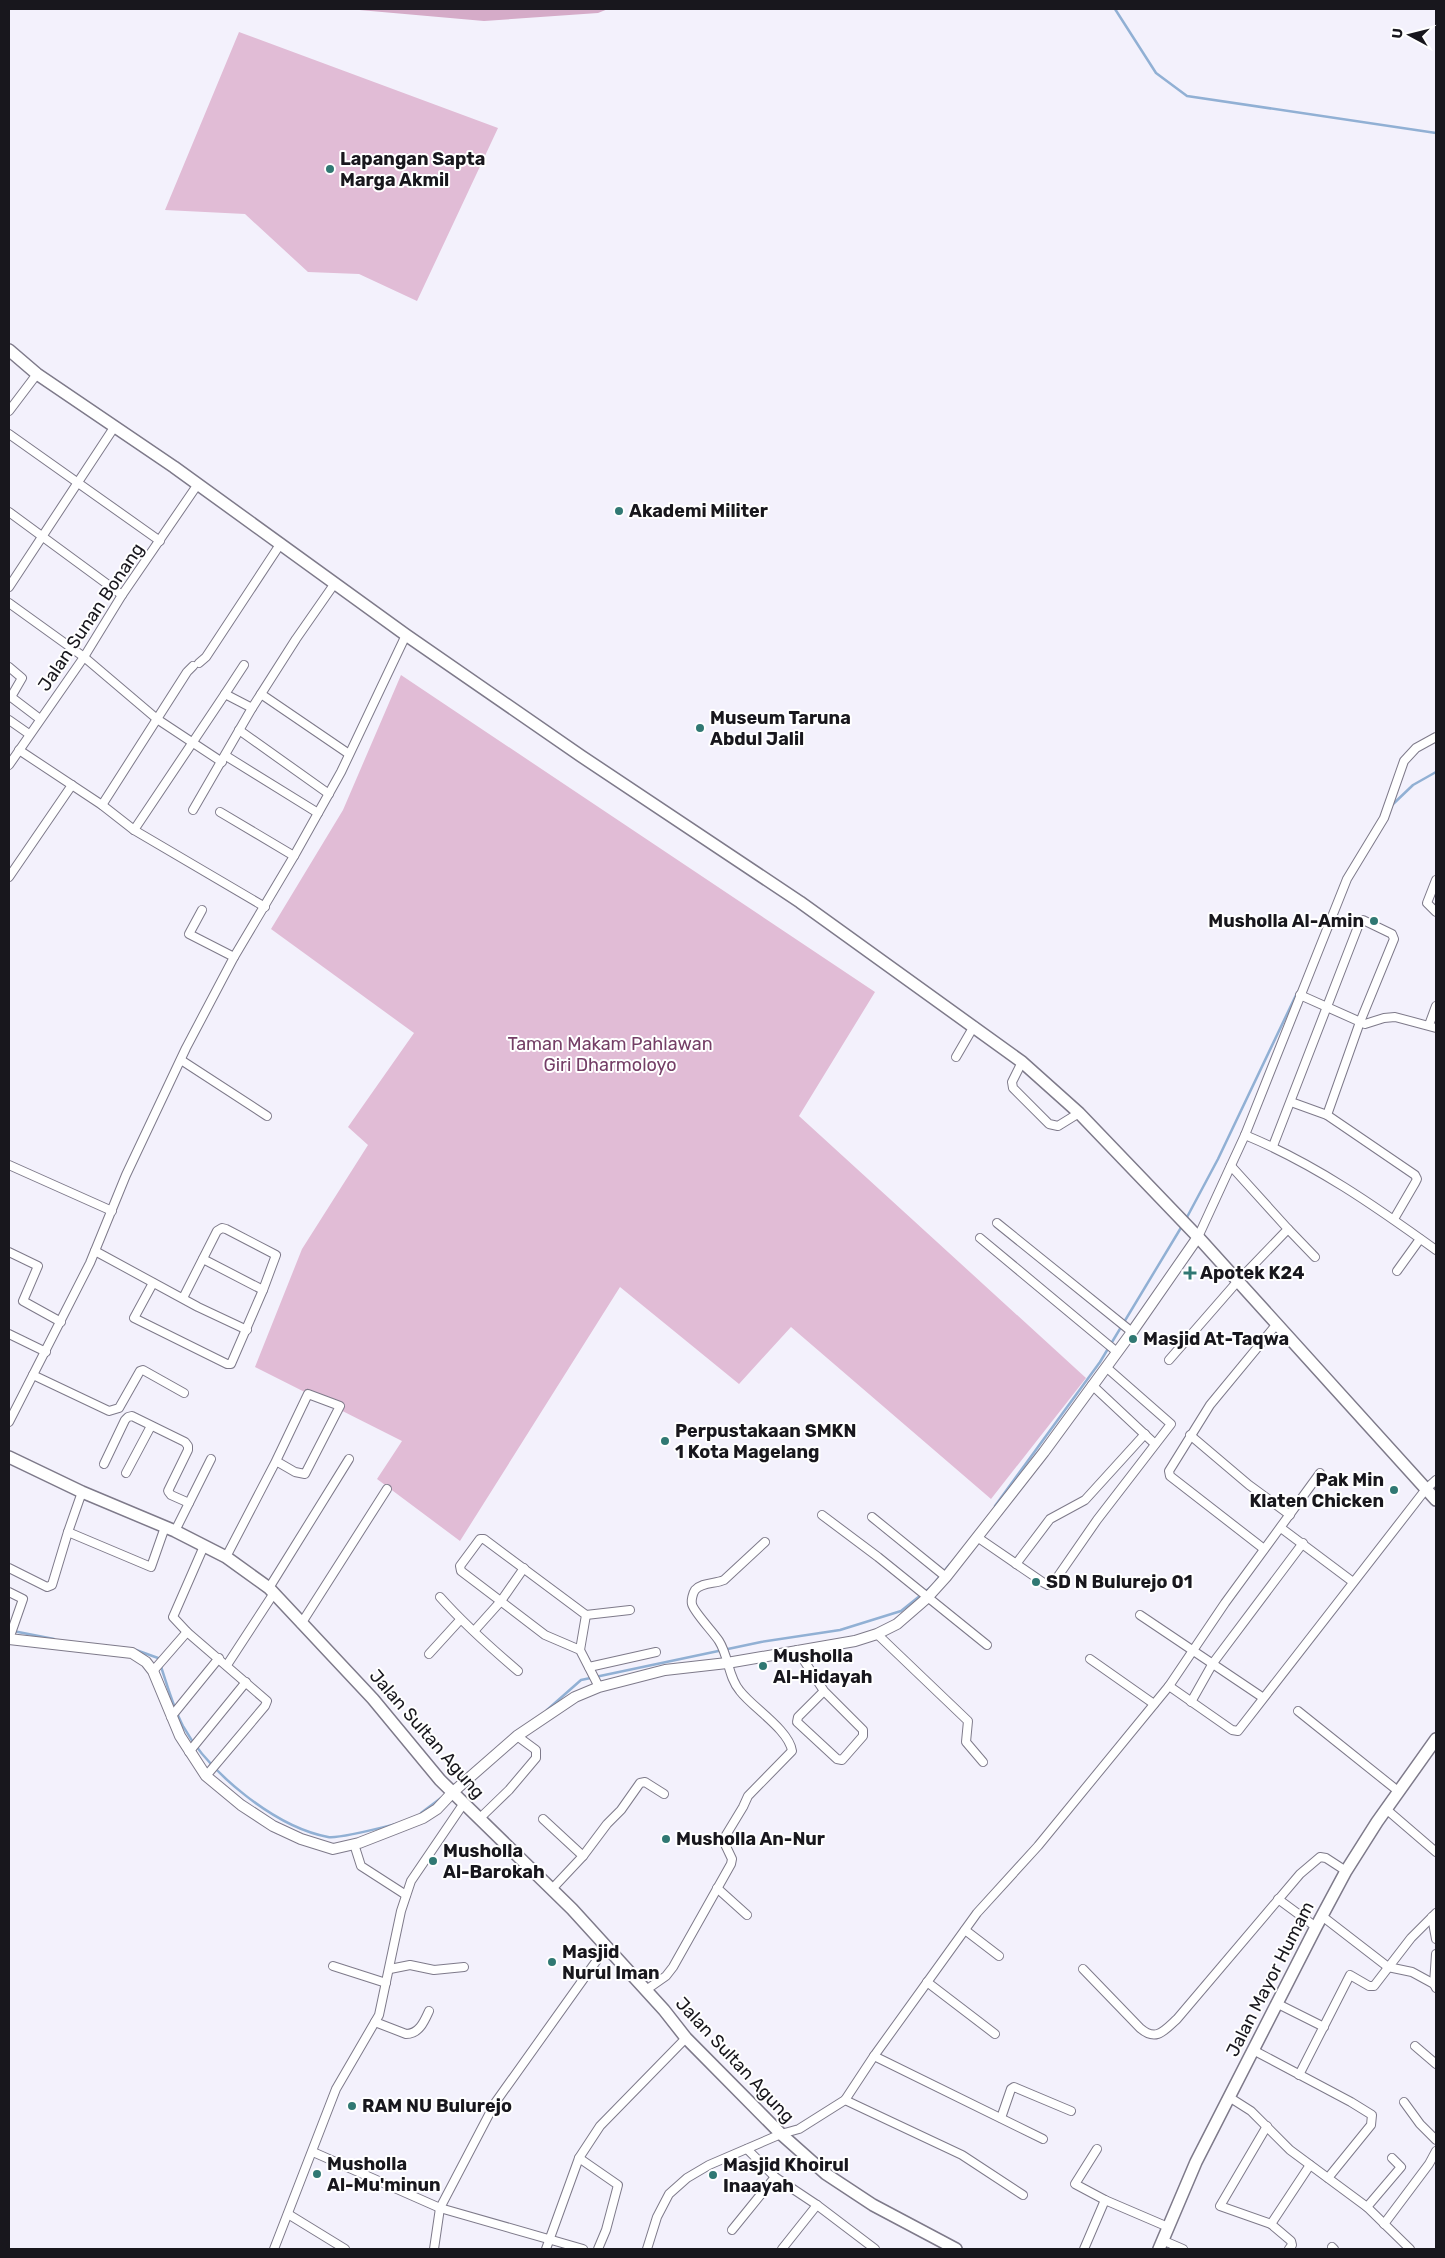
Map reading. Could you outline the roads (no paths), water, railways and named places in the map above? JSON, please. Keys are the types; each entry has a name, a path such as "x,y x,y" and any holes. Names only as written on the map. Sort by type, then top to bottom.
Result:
{"main road":[{"path":"9,350 37,374 198,484 406,635 581,756 786,892 1022,1062 1078,1113 1192,1231 1436,1500"},
{"name":"Jalan Sultan Agung","path":"9,1457 82,1492 170,1529 226,1557 271,1591 373,1699 447,1786 479,1820 552,1888 607,1946 686,2038 781,2134 826,2174 865,2200 956,2249"},
{"name":"Jalan Mayor Humam","path":"1160,2245 1196,2162 1276,2003 1346,1871 1398,1791 1436,1741"}],"street":[{"path":"9,411 37,374"},
{"path":"9,587 115,426"},
{"path":"9,434 160,541"},
{"name":"Jalan Sunan Bonang","path":"9,765 84,657 122,595 198,484"},
{"path":"9,512 122,595"},
{"path":"102,805 187,672 206,657 281,543"},
{"path":"193,810 252,708 335,583"},
{"path":"9,603 84,657 157,719 193,742 318,813"},
{"path":"9,1422 34,1376 95,1251 126,1176 181,1060 234,957 265,907 329,794 406,635"},
{"path":"134,830 244,665"},
{"path":"9,667 22,678 11,697 40,719"},
{"path":"225,694 252,708"},
{"path":"261,694 349,754"},
{"path":"9,720 29,734"},
{"path":"240,730 329,794"},
{"path":"9,1592 23,1599 9,1639 132,1653 146,1662 153,1671 171,1717 189,1752 206,1776 242,1805 284,1832 325,1848 354,1844 423,1818 436,1809 447,1786 596,1682 665,1670 725,1656 796,1650 855,1641 877,1634 897,1624 922,1593 944,1575 977,1537 1044,1452 1106,1367 1114,1349 1130,1330 1192,1231 1231,1166 1245,1135 1347,879 1389,808 1404,761 1416,748 1436,737"},
{"path":"19,750 102,805 134,830 265,907"},
{"path":"9,878 72,785"},
{"path":"220,812 294,856"},
{"path":"1436,880 1427,903 1436,912"},
{"path":"202,910 189,934 234,957"},
{"path":"1273,1146 1326,1007 1362,920 1392,934 1394,939 1360,1022 1326,1115"},
{"path":"1300,995 1367,1024 1395,1016 1433,1027 1436,1006"},
{"path":"956,1057 974,1026"},
{"path":"181,1060 266,1116"},
{"path":"1022,1062 1012,1082 1013,1088 1049,1124 1058,1126 1078,1113"},
{"path":"1291,1102 1326,1115 1410,1170 1417,1178 1394,1219"},
{"path":"1245,1135 1273,1146 1335,1180 1394,1219 1436,1250"},
{"path":"9,1165 112,1211"},
{"path":"1231,1166 1315,1257"},
{"path":"996,1223 1130,1330"},
{"path":"153,1283 134,1318 227,1364 233,1363 263,1290 275,1254 222,1228 217,1231 183,1298"},
{"path":"1169,1360 1237,1282 1288,1229"},
{"path":"980,1238 1114,1349"},
{"path":"1397,1271 1420,1238"},
{"path":"95,1251 153,1283 247,1330"},
{"path":"9,1252 38,1266 23,1301 61,1322"},
{"path":"202,1259 263,1290"},
{"path":"1264,1549 1170,1476 1169,1468 1210,1405 1276,1325"},
{"path":"9,1334 46,1352"},
{"path":"977,1537 1044,1583 1051,1584 1171,1422 1106,1367"},
{"path":"34,1376 109,1410 119,1408 140,1371 143,1370 184,1393"},
{"path":"1092,1385 1155,1444"},
{"path":"226,1557 276,1461 308,1394 340,1406 305,1474 295,1472 276,1461"},
{"path":"104,1464 128,1417 132,1416 184,1442 188,1446 188,1450 168,1491 171,1495 189,1503"},
{"path":"126,1473 151,1426"},
{"path":"1016,1564 1050,1519 1085,1500 1145,1434"},
{"path":"1190,1435 1249,1485 1290,1515"},
{"path":"68,1532 151,1567 170,1529 189,1503 211,1459"},
{"path":"227,1665 349,1459"},
{"path":"647,2249 657,2217 670,2194 686,2178 781,2134 800,2129 845,2100 874,2056 977,1913 1038,1846 1169,1686 1264,1549 1320,1473"},
{"path":"1169,1686 1236,1732 1426,1489 1436,1480"},
{"path":"301,1624 387,1489"},
{"path":"9,1568 47,1587 50,1586 82,1492"},
{"path":"822,1515 987,1645"},
{"path":"872,1517 944,1575"},
{"path":"1281,1528 1353,1582"},
{"path":"580,1650 545,1635 459,1569 461,1563 482,1538 586,1615 630,1610"},
{"path":"646,1990 666,1976 674,1967 732,1861 723,1844 725,1836 748,1796 792,1751 788,1738 740,1691 725,1656 692,1604 693,1592 700,1586 724,1580 765,1542"},
{"path":"1191,1702 1213,1663 1303,1543"},
{"path":"204,1546 173,1616 187,1632 266,1698 267,1703 206,1776"},
{"path":"475,1630 501,1601 524,1568"},
{"path":"440,1597 460,1620 475,1630 518,1671"},
{"path":"586,1615 580,1650 596,1682"},
{"path":"1140,1615 1262,1697"},
{"path":"429,1654 460,1620"},
{"path":"153,1671 187,1632"},
{"path":"877,1634 968,1721 966,1742 983,1762"},
{"path":"796,1650 824,1691 863,1730 863,1736 842,1760 837,1759 797,1722 798,1717 824,1691"},
{"path":"589,1667 656,1652"},
{"path":"171,1717 219,1658"},
{"path":"1090,1659 1154,1704"},
{"path":"189,1752 246,1682"},
{"path":"1298,1711 1398,1791"},
{"path":"479,1820 509,1790 536,1758 536,1750 517,1736"},
{"path":"552,1888 583,1856 607,1824 621,1810 640,1783 645,1782 664,1794"},
{"path":"274,2249 336,2089 375,2022 411,1881 464,1803"},
{"path":"1386,1809 1436,1852"},
{"path":"543,1819 583,1856"},
{"path":"354,1844 361,1866 406,1895"},
{"path":"1083,1969 1140,2028 1147,2034 1154,2035 1166,2029 1177,2018 1300,1874 1320,1857 1326,1858 1346,1871"},
{"path":"717,1888 747,1915"},
{"path":"1278,1900 1316,1927"},
{"path":"1434,1915 1436,1939"},
{"path":"1299,2075 1350,1975 1371,1987 1376,1984 1411,1938 1434,1915"},
{"path":"1322,1916 1388,1967 1412,1972 1435,1986 1436,1954"},
{"path":"965,1930 999,1956"},
{"path":"434,2249 440,2208 495,2102 607,1946"},
{"path":"390,1969 410,1965 434,1970 464,1967"},
{"path":"333,1966 386,1984"},
{"path":"927,1982 995,2034"},
{"path":"1276,2003 1324,2027"},
{"path":"375,2022 406,2034 412,2034 417,2032 429,2011"},
{"path":"546,2249 579,2158 600,2126 686,2038"},
{"path":"1415,2046 1436,2064"},
{"path":"1253,2050 1351,2102 1373,2117 1372,2125 1328,2178"},
{"path":"874,2056 1043,2139"},
{"path":"1001,2118 1011,2089 1014,2087 1071,2111"},
{"path":"1229,2097 1251,2110 1290,2150 1367,2207 1410,2249"},
{"path":"845,2100 962,2154 1023,2195"},
{"path":"1404,2102 1420,2124 1436,2140"},
{"path":"1267,2126 1220,2206 1272,2224 1291,2241 1292,2245 1289,2249"},
{"path":"1097,2149 1075,2184 1105,2200 1168,2227"},
{"path":"747,2150 775,2177 817,2205 875,2249"},
{"path":"1384,2224 1429,2164 1436,2151"},
{"path":"313,2152 440,2208 583,2249"},
{"path":"579,2158 618,2185 598,2249"},
{"path":"1367,2207 1401,2167 1392,2158"},
{"path":"1272,2224 1310,2165"},
{"path":"732,2230 775,2177"},
{"path":"1084,2249 1105,2200"},
{"path":"782,2249 817,2205"},
{"path":"288,2214 345,2249"},
{"path":"1160,2245 1183,2249"}],"waterway":[{"path":"1115,9 1156,73 1187,96 1436,133"},
{"path":"1391,806 1413,785 1436,772"},
{"path":"1186,1219 1218,1159 1297,993"},
{"path":"995,1506 1100,1362 1182,1226"},
{"path":"936,1581 950,1564"},
{"path":"547,1710 581,1680 761,1642 840,1630 901,1611 931,1587"},
{"path":"13,1631 54,1639"},
{"path":"136,1650 158,1658 179,1718 209,1762 226,1779 266,1810 287,1822 328,1837 351,1835 396,1824"},
{"path":"421,1813 441,1798"}],"place":[{"name":"Lapangan Sapta Marga Akmil","path":"330,169"},
{"name":"Akademi Militer","path":"619,511"},
{"name":"Museum Taruna Abdul Jalil","path":"700,728"},
{"name":"Musholla Al-Amin","path":"1374,921"},
{"name":"Apotek K24","path":"1190,1273"},
{"name":"Masjid At-Taqwa","path":"1133,1339"},
{"name":"Perpustakaan SMKN 1 Kota Magelang","path":"665,1441"},
{"name":"Pak Min Klaten Chicken","path":"1394,1490"},
{"name":"SD N Bulurejo 01","path":"1036,1582"},
{"name":"Musholla Al-Hidayah","path":"763,1666"},
{"name":"Musholla An-Nur","path":"666,1839"},
{"name":"Musholla Al-Barokah","path":"433,1861"},
{"name":"Masjid Nurul Iman","path":"552,1962"},
{"name":"RAM NU Bulurejo","path":"352,2106"},
{"name":"Musholla Al-Mu'minun","path":"317,2174"},
{"name":"Masjid Khoirul Inaayah","path":"713,2175"}],"park label":[{"name":"Taman Makam Pahlawan Giri Dharmoloyo","path":"610,1054"}]}
